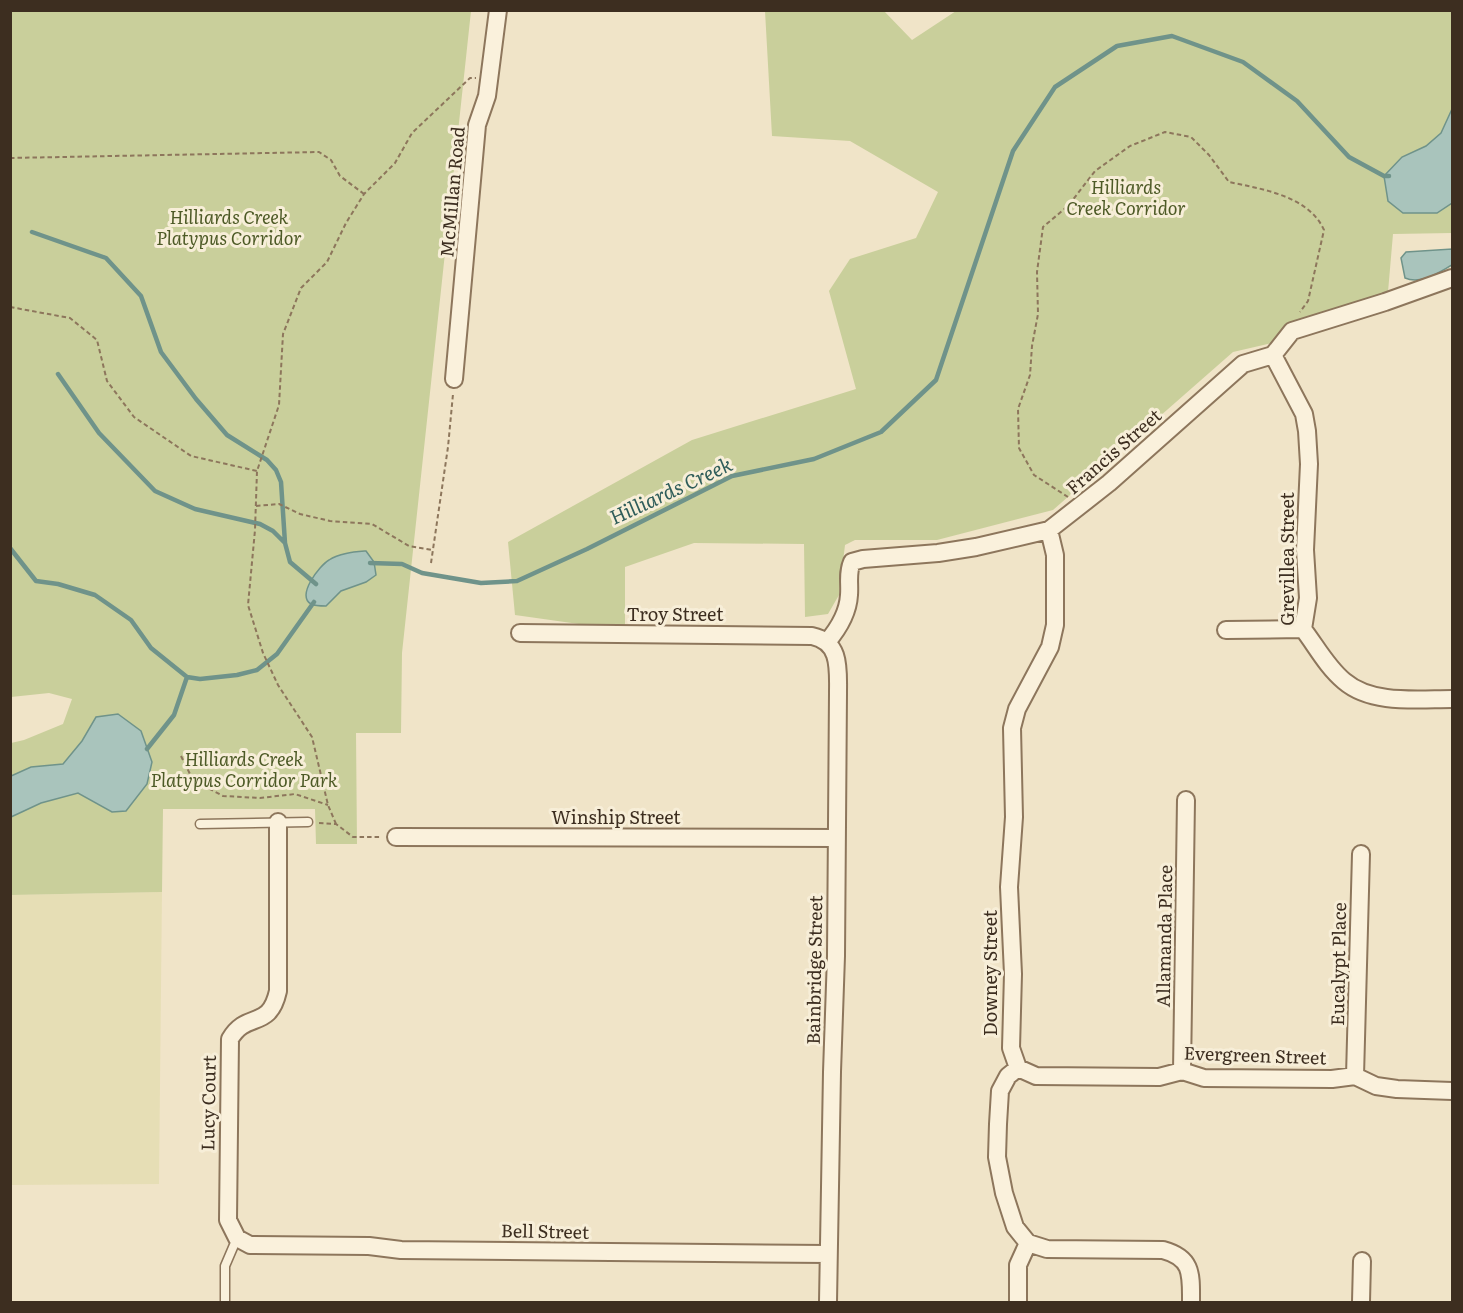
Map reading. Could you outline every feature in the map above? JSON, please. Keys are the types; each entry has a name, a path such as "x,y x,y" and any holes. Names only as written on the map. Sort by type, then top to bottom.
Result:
{"street":[{"name":"McMillan Road","path":"454,379 477,125 487,96 498,10"},
{"path":"1273,356 1292,331 1386,302 1452,278"},
{"name":"Francis Street","path":"827,642 845,616 849,596 849,569 852,562 863,558 938,553 976,547 1050,530 1083,504 1243,364 1273,356"},
{"name":"Grevillea Street","path":"1273,356 1304,414 1308,431 1309,464 1305,550 1308,598 1304,629 1343,681 1356,690 1393,698 1452,699"},
{"name":"Downey Street","path":"1018,1068 1011,1048 1013,974 1009,886 1014,818 1012,728 1017,709 1050,647 1055,625 1055,555 1050,530"},
{"path":"1226,630 1304,629"},
{"name":"Troy Street","path":"520,633 799,635 821,638 827,642"},
{"name":"Bainbridge Street","path":"827,642 835,652 838,663 836,956 828,1302"},
{"name":"Allamanda Place","path":"1182,1071 1186,800"},
{"name":"Lucy Court","path":"237,1238 228,1220 230,1039 236,1029 270,1012 276,1003 278,991 278,822"},
{"name":"Winship Street","path":"396,837 836,838"},
{"name":"Eucalypt Place","path":"1355,1076 1361,854"},
{"path":"1018,1068 1008,1076 1000,1091 997,1157 1004,1192 1015,1227 1028,1243 1047,1249 1163,1250 1174,1253 1184,1259 1191,1276 1191,1302"},
{"name":"Evergreen Street","path":"1018,1068 1036,1076 1159,1077 1182,1071 1204,1077 1332,1078 1355,1076 1376,1086 1452,1091"},
{"name":"Bell Street","path":"237,1238 250,1245 262,1246 369,1246 401,1250 828,1254"},
{"path":"1018,1302 1018,1265 1028,1243"},
{"path":"1361,1302 1362,1261"}],"lane":[{"path":"200,824 308,822"},
{"path":"225,1302 225,1266 237,1238"}],"path":[{"path":"396,837 353,837 336,824 328,805 312,737 278,685 263,653 248,605 255,530 257,471 279,405 283,334 301,288 327,262 346,223 364,194 395,163 412,133 470,78 490,75"},
{"path":"1083,504 1065,496 1034,475 1019,448 1018,409 1030,375 1038,314 1037,272 1043,227 1068,206 1095,171 1130,146 1165,132 1191,137 1209,155 1229,182 1264,189 1297,202 1319,220 1324,230 1308,301 1299,313"},
{"path":"10,158 319,152 332,160 340,176 364,194"},
{"path":"10,307 70,318 97,340 107,381 134,417 191,456 257,471"},
{"path":"431,563 448,447 454,379"},
{"path":"255,506 279,504 300,514 330,521 372,524 409,546 433,550"},
{"path":"181,756 193,780 224,796 260,798 295,794 328,805"},
{"path":"308,822 336,824"}],"shaded area":[{"path":"162,892 159,1184 11,1185 10,895"}],"green space":[{"name":"Hilliards Creek Platypus Corridor","path":"11,11 471,11 402,653 401,733 356,733 357,844 316,844 315,809 163,809 162,892 11,895 10,817 41,803 78,793 112,812 152,762 141,731 96,717 82,741 63,764 31,767 11,776 11,743 63,724 72,699 49,693 11,697"},
{"name":"Hilliards Creek Corridor","path":"765,11 884,11 912,40 956,11 1452,11 1452,233 1393,234 1388,292 1272,343 1233,352 1053,510 937,540 855,540 845,545 839,595 828,614 805,617 804,544 694,543 625,567 625,626 593,626 515,615 508,542 692,440 856,389 829,291 850,259 916,238 938,192 850,141 772,136"}],"water":[{"path":"1452,109 1452,203 1437,213 1403,213 1388,201 1384,176 1402,157 1426,146 1441,133"},
{"path":"1452,249 1452,265 1423,279 1405,278 1401,258 1406,252"},
{"path":"366,551 374,562 376,575 366,582 341,591 326,606 313,605 307,600 307,588 325,563 342,554"},
{"path":"118,714 141,731 152,762 147,784 126,811 112,812 78,793 41,803 11,817 11,776 31,767 63,764 82,741 96,717"}],"waterway":[{"name":"Hilliards Creek","path":"370,563 402,564 422,573 481,583 517,581 587,549 732,476 814,459 881,432 936,380 1013,151 1055,87 1117,46 1172,36 1243,62 1297,101 1349,157 1384,176 1389,176"},
{"path":"32,232 106,258 141,296 161,352 196,399 227,435 267,460 276,470 281,482 285,543"},
{"path":"58,374 99,433 155,491 195,509 260,524 273,531 285,543 290,562 316,584"},
{"name":"Hilliards Creek","path":"10,548 36,581 58,584 95,595 131,620 151,648 187,677 200,679 237,675 257,670 277,654 314,602"},
{"path":"147,749 174,715 187,677"}],"park label":[{"name":"Hilliards Creek Platypus Corridor Park","path":"244,770"}]}
